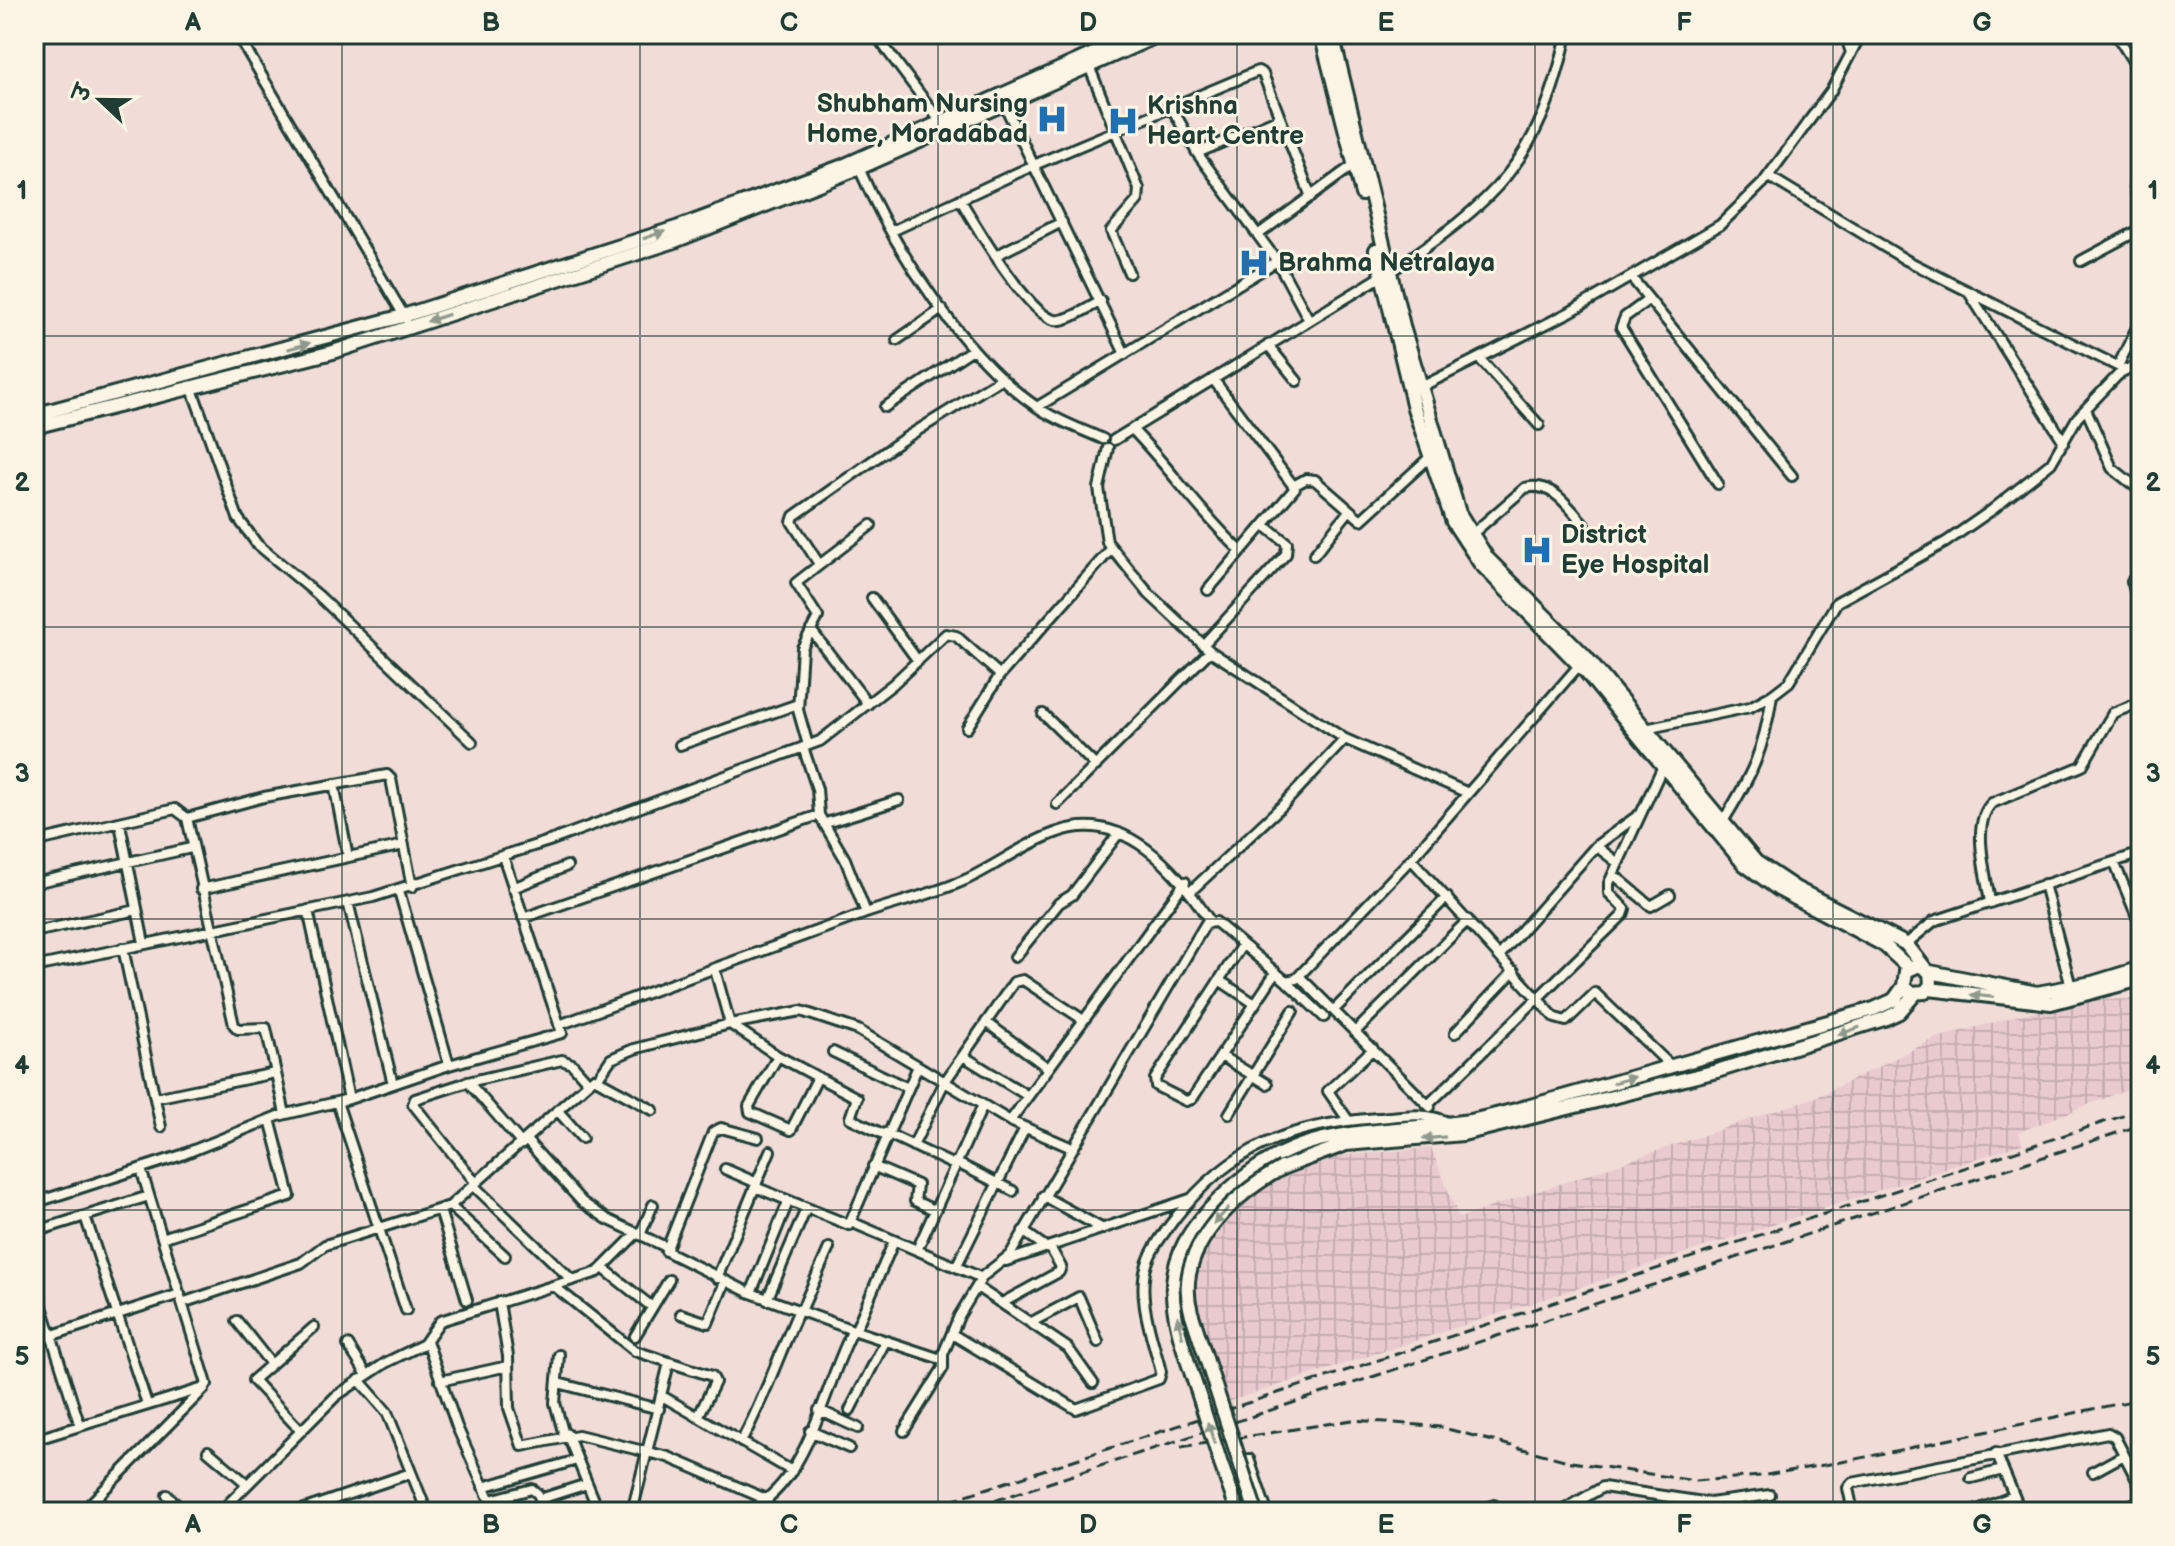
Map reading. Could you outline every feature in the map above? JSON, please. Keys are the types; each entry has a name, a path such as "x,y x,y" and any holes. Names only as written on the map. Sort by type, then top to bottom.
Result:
{"main road":[{"path":"34,427 191,385 333,352 407,321 679,227 843,166 1138,34"},
{"path":"34,415 407,321 675,241 859,168 1161,34"},
{"path":"1321,34 1359,163"},
{"path":"1332,34 1414,408 1453,522 1480,563 1583,661 1663,766 1744,864 1778,889 1884,945 1909,968 1927,969 2037,993 2141,968"},
{"path":"1386,274 1459,513 1487,558 1645,729 1756,862 1906,944 1927,969 1932,981 1929,989"},
{"path":"1238,1512 1185,1349 1173,1299 1173,1282 1183,1245 1194,1226 1227,1191 1322,1137 1446,1121 1717,1071 1842,1034 1899,1012 1910,990 1904,976 1909,968"},
{"path":"1256,1512 1191,1312 1187,1291 1195,1257 1208,1231 1234,1201 1279,1162 1331,1147 1453,1136 1671,1066 1874,1009 1910,990 1929,989 2051,1003 2141,979"}],"street":[{"path":"237,34 407,321"},
{"path":"875,34 940,121"},
{"path":"859,168 892,231 942,309 973,349 1037,407 1113,446 1114,440 1386,274 1464,221 1493,195 1516,165 1543,115 1567,34"},
{"path":"1845,34 1851,54"},
{"path":"1421,387 1631,277 1720,225 1768,176 1838,82 1861,34"},
{"path":"2116,34 2141,74"},
{"path":"1089,66 1139,189 1138,200 1111,231 1129,273"},
{"path":"892,231 1034,165 1258,71 1263,74 1311,197"},
{"path":"1004,104 1125,354"},
{"path":"1172,108 1197,153 1277,261 1309,320"},
{"path":"1197,153 1280,118"},
{"path":"2141,159 2134,180 2134,192 2141,201"},
{"path":"1259,234 1359,163"},
{"path":"1768,176 1906,260 2121,368 2141,363"},
{"path":"960,199 995,256 1022,291 1049,317 1062,319 1101,301"},
{"path":"995,256 1062,222"},
{"path":"2081,261 2141,229"},
{"path":"1037,407 1277,261"},
{"path":"1631,277 1792,476"},
{"path":"1968,291 2064,442"},
{"path":"1648,300 1625,317 1621,327 1718,484"},
{"path":"897,340 942,309"},
{"path":"1645,729 1750,707 1789,682 1835,605 1845,596 1982,519 2051,463 2086,409 2121,368 2141,319"},
{"path":"1268,345 1297,381"},
{"path":"885,407 973,349"},
{"path":"1479,358 1539,425"},
{"path":"819,564 792,522 794,516 902,440 1002,378"},
{"path":"1213,379 1295,485"},
{"path":"191,385 238,518 250,537 327,602 472,742"},
{"path":"2086,409 2112,468 2141,491"},
{"path":"1132,429 1175,474 1209,520 1241,551"},
{"path":"1106,444 1099,488 1107,542 1149,594 1206,648 1345,739 1468,793"},
{"path":"1208,590 1295,485 1306,479 1315,480 1349,511 1364,520 1430,457"},
{"path":"1471,535 1525,488 1536,486 1553,491 1585,525"},
{"path":"1314,555 1349,511"},
{"path":"866,913 826,823 819,815 817,789 798,704 802,648 817,621 817,613 796,583 871,525"},
{"path":"1057,804 1206,648 1286,554 1287,543 1264,525"},
{"path":"967,728 1000,675 1112,548"},
{"path":"2132,581 2141,609"},
{"path":"872,598 918,661"},
{"path":"811,630 868,704"},
{"path":"34,966 399,891 806,746 826,738 950,633 1000,675"},
{"path":"1286,981 1299,976 1411,859 1583,661"},
{"path":"1722,823 1750,776 1765,742 1772,695"},
{"path":"1990,903 1981,826 1985,810 1992,803 2082,766 2113,713 2141,702"},
{"path":"680,745 798,704"},
{"path":"1043,714 1096,766"},
{"path":"1010,1121 1082,1019 1188,886 1283,805 1345,739"},
{"path":"1428,1105 1623,915 1625,909 1607,888 1663,766"},
{"path":"187,818 383,774 389,776 412,887"},
{"path":"334,784 348,857"},
{"path":"826,823 899,800"},
{"path":"34,842 175,809 187,818 191,848 234,1025 238,1029 266,1028 285,1114"},
{"path":"1500,955 1596,846 1641,813"},
{"path":"523,918 819,815"},
{"path":"120,824 144,943"},
{"path":"559,1025 866,913 964,881 1059,831 1087,827 1119,833 1167,863 1188,886 1209,920 1216,922 1276,972 1324,1017"},
{"path":"1015,957 1059,903 1072,895 1119,833"},
{"path":"201,889 404,845"},
{"path":"1596,846 1618,863"},
{"path":"34,883 191,848"},
{"path":"1906,944 1934,921 2141,853"},
{"path":"34,1203 141,1169 285,1114 349,1099 449,1065 562,1033 503,856"},
{"path":"1411,859 1555,1018 1566,1021 1595,993 1671,1066"},
{"path":"2114,862 2141,926"},
{"path":"513,888 567,866"},
{"path":"1613,874 1651,906 1670,895"},
{"path":"2044,884 2071,987"},
{"path":"399,891 449,1065"},
{"path":"1334,1010 1447,897"},
{"path":"348,902 393,1084"},
{"path":"34,932 137,910"},
{"path":"308,910 349,1099"},
{"path":"904,1431 943,1368 943,1355 979,1282 1001,1263 1023,1231 1209,920"},
{"path":"1355,1032 1468,920"},
{"path":"1242,945 1154,1083 1189,1101 1276,972"},
{"path":"123,948 161,1127"},
{"path":"715,970 730,1024 778,1056 857,1098 850,1118 1013,1191"},
{"path":"1455,1033 1514,971"},
{"path":"1299,976 1446,1121"},
{"path":"913,1146 944,1083 1018,979 1082,1019"},
{"path":"1219,980 1255,1004"},
{"path":"34,1341 116,1314 301,1263 325,1245 445,1208 524,1142 588,1082 598,1078 611,1059 634,1049 730,1024 801,1011 858,1030 1010,1121 1072,1148"},
{"path":"1229,1114 1293,1011"},
{"path":"986,1022 1048,1068"},
{"path":"1348,1120 1328,1091 1373,1049"},
{"path":"833,1052 908,1088"},
{"path":"778,1056 749,1106 750,1112 791,1130 818,1077"},
{"path":"963,1056 1028,1096"},
{"path":"1221,1056 1267,1084"},
{"path":"572,1280 474,1184 413,1104 415,1099 468,1082 562,1060 572,1064 588,1082"},
{"path":"725,1169 788,1202 846,1225 851,1222 886,1134 918,1066"},
{"path":"155,1098 275,1073"},
{"path":"598,1078 653,1110"},
{"path":"468,1082 582,1202 666,1247"},
{"path":"337,1102 406,1310"},
{"path":"917,1250 983,1105"},
{"path":"558,1111 582,1138"},
{"path":"952,1334 1076,1409 1159,1379 1161,1372 1144,1300 1144,1277 1161,1238 1191,1199 1220,1171 1258,1146 1308,1126 1429,1114 1446,1121"},
{"path":"162,1238 290,1196 270,1119"},
{"path":"758,1138 721,1128 713,1132 666,1247 668,1253 767,1300 938,1359 943,1355"},
{"path":"956,1267 1025,1128"},
{"path":"681,1314 707,1324 770,1151"},
{"path":"873,1166 917,1185 915,1201 934,1210"},
{"path":"82,1512 204,1388 207,1380 141,1169"},
{"path":"34,1232 149,1196"},
{"path":"1043,1196 1103,1229"},
{"path":"1001,1263 1191,1199"},
{"path":"751,1293 788,1202"},
{"path":"220,1512 336,1396 427,1341 440,1321 603,1268 638,1234 653,1205"},
{"path":"445,1208 505,1256"},
{"path":"445,1208 467,1300"},
{"path":"767,1300 806,1209"},
{"path":"85,1216 147,1404"},
{"path":"851,1222 956,1267 979,1282 1002,1303 1075,1354 1093,1383"},
{"path":"1002,1303 1059,1272 1061,1267 1048,1247 1023,1231"},
{"path":"743,1512 768,1500 792,1471 894,1241"},
{"path":"741,1442 762,1405 768,1380 829,1248"},
{"path":"603,1268 652,1307"},
{"path":"635,1336 669,1280"},
{"path":"34,1281 80,1426"},
{"path":"554,1286 635,1351 714,1378 698,1417"},
{"path":"1030,1323 1079,1297 1098,1342"},
{"path":"499,1302 508,1366 509,1408 522,1446 566,1435 649,1452 695,1467 768,1500"},
{"path":"237,1321 271,1364"},
{"path":"300,1430 253,1380 314,1327"},
{"path":"427,1341 440,1381 495,1512"},
{"path":"850,1410 885,1342"},
{"path":"348,1345 363,1378 387,1412 426,1510 415,1512"},
{"path":"559,1355 555,1403 599,1512"},
{"path":"632,1512 669,1363"},
{"path":"440,1381 508,1366"},
{"path":"558,1383 659,1409"},
{"path":"34,1440 204,1388"},
{"path":"662,1396 792,1471"},
{"path":"819,1410 858,1428"},
{"path":"810,1431 849,1448"},
{"path":"1853,1512 1848,1488 1852,1483 2108,1433 2115,1437 2141,1488"},
{"path":"208,1451 246,1483"},
{"path":"1996,1453 2021,1512"},
{"path":"2093,1472 2124,1455"},
{"path":"1249,1459 1267,1512"},
{"path":"483,1487 577,1460"},
{"path":"1971,1478 2003,1470"},
{"path":"296,1512 314,1509 330,1500 411,1473"},
{"path":"540,1499 587,1484"},
{"path":"1560,1512 1603,1487 1710,1503 1770,1495"},
{"path":"490,1500 532,1489 546,1512"},
{"path":"167,1495 184,1512"},
{"path":"1972,1512 2014,1496"},
{"path":"1675,1499 1681,1512"},
{"path":"330,1500 335,1512"},
{"path":"2118,1512 2141,1500"},
{"path":"1734,1501 1738,1512"},
{"path":"1474,1512 1494,1505"}],"shaded area":[{"path":"2141,999 2141,1084 2019,1132 2022,1144 1227,1402 1183,1287 1202,1233 1304,1159 1431,1148 1459,1218 1819,1096 1936,1038 2076,1000"}],"railway":[{"path":"915,1512 2141,1110"},
{"path":"960,1512 2141,1125"},
{"path":"1181,1447 1352,1420 1385,1422 1440,1427 1572,1462 1695,1481 1760,1476 1847,1461 2141,1399"}],"place":[{"name":"Shubham Nursing Home, Moradabad","path":"1052,119"},
{"name":"Krishna Heart Centre","path":"1123,121"},
{"name":"Brahma Netralaya","path":"1254,263"},
{"name":"District Eye Hospital","path":"1537,550"}]}
